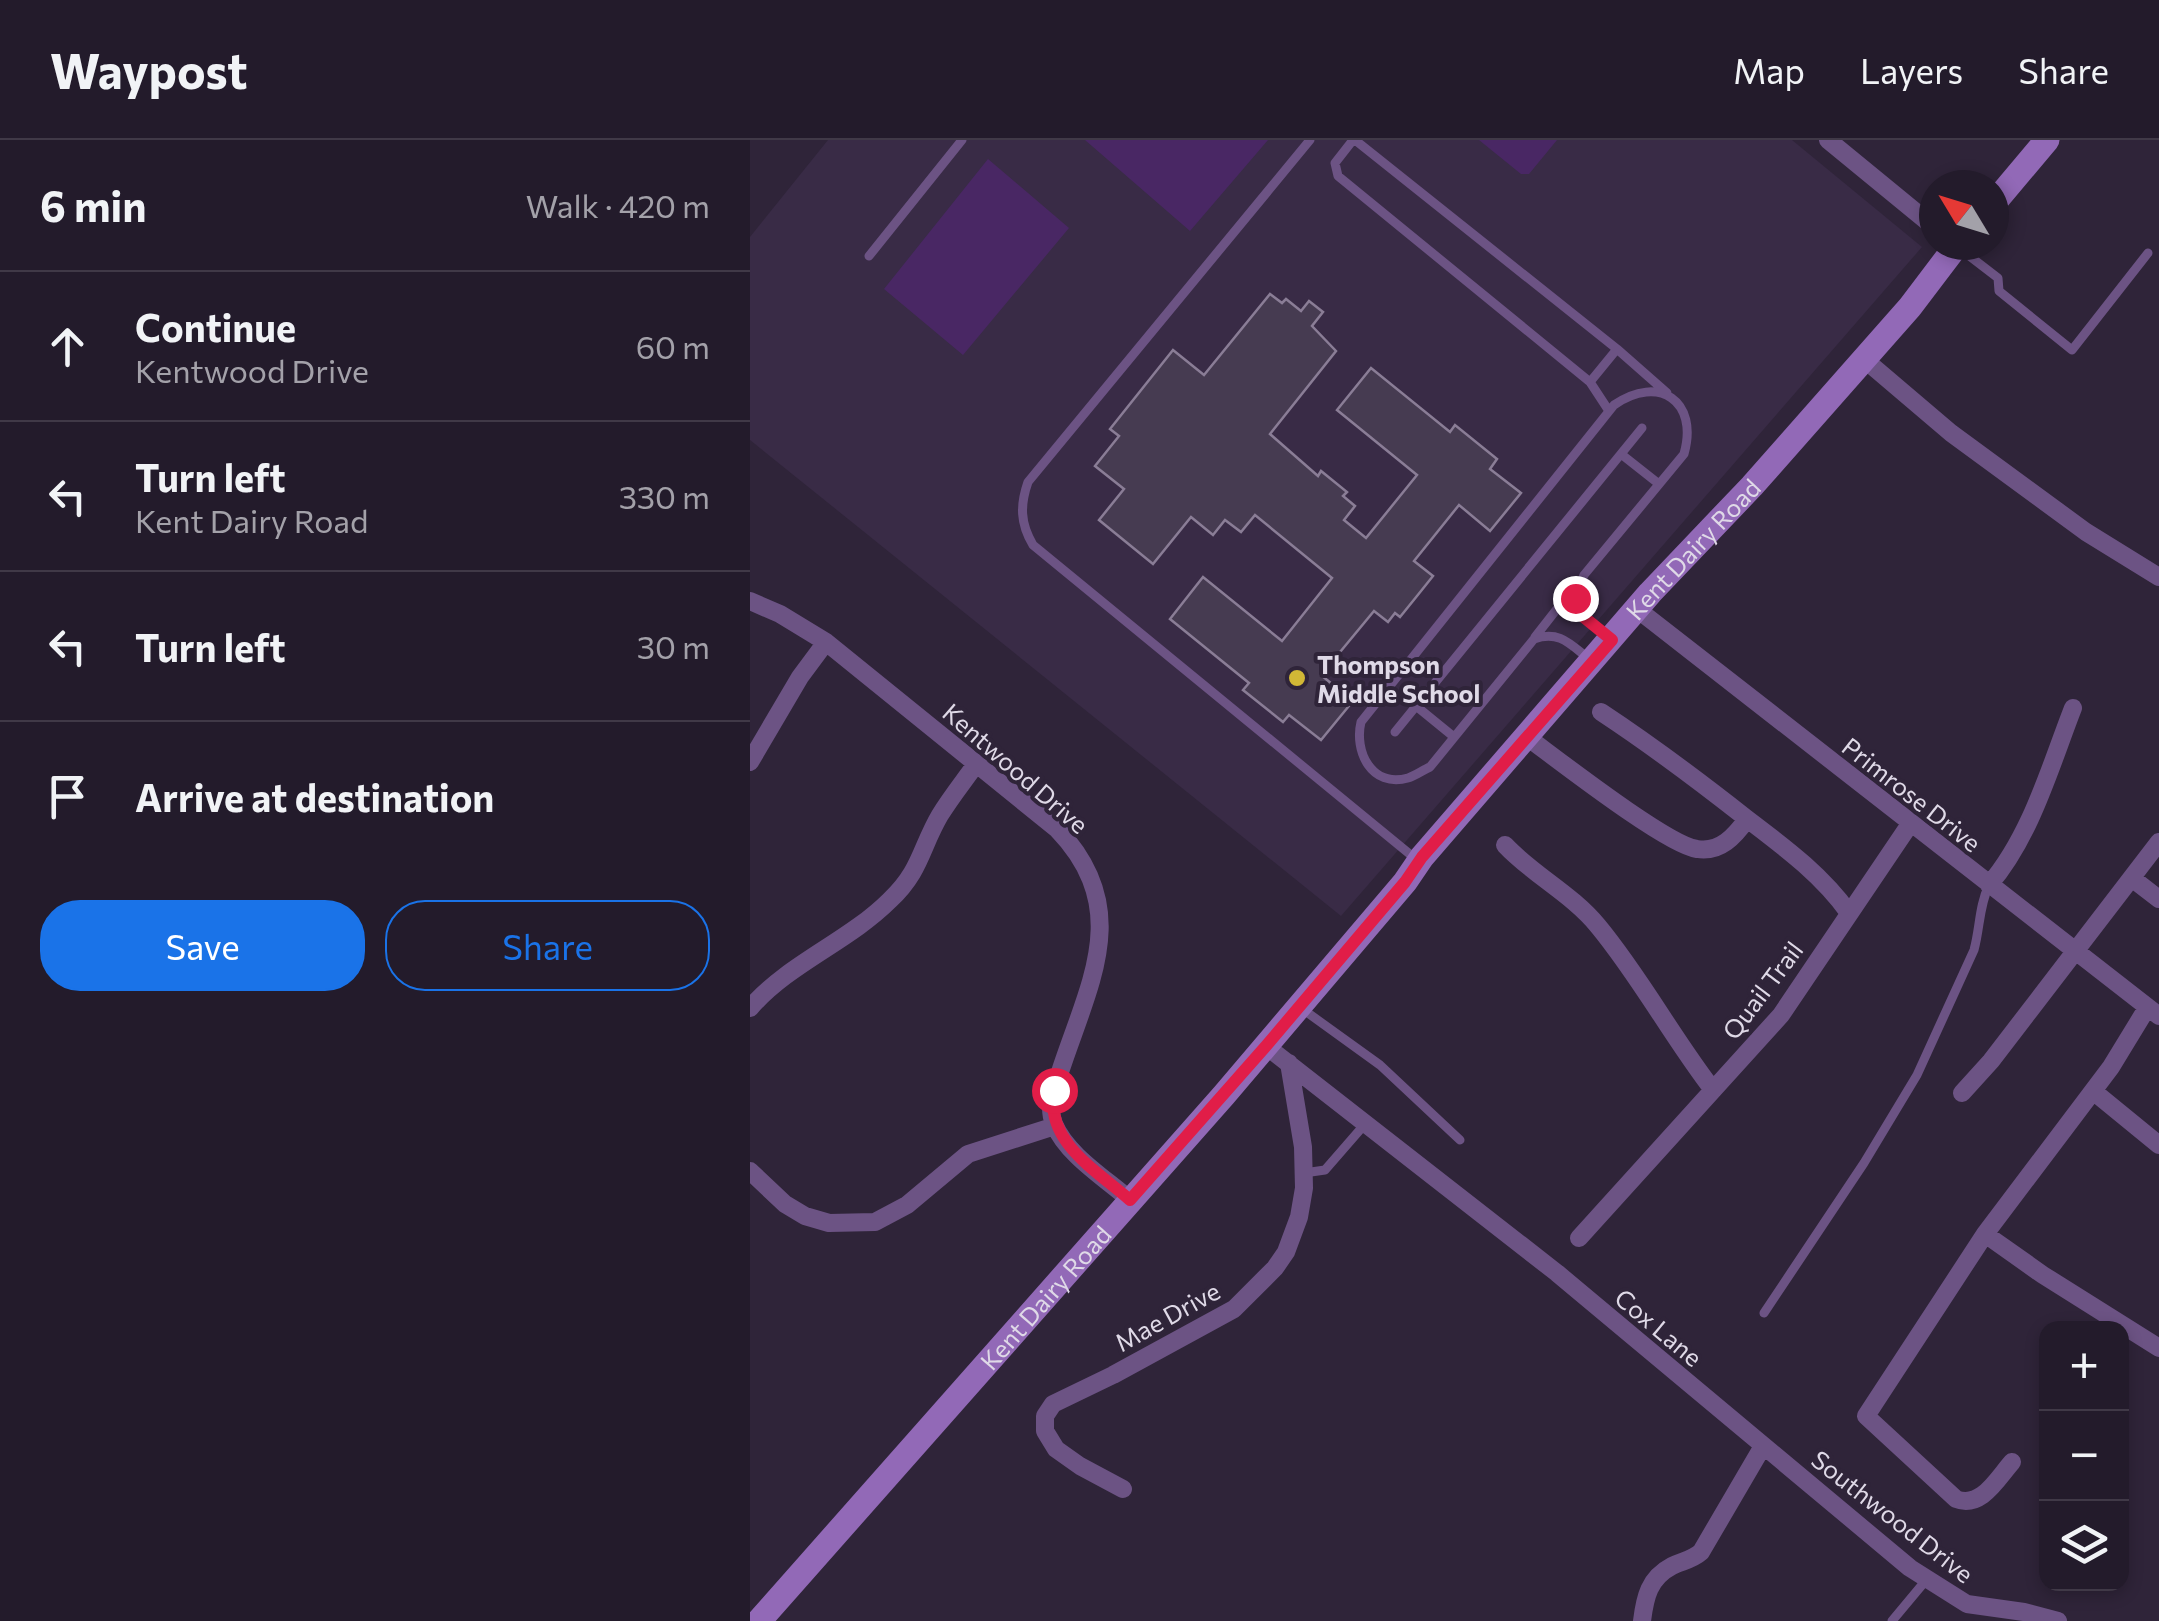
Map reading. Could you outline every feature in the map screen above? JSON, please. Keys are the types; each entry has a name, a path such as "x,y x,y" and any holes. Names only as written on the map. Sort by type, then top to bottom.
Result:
{"street":[{"path":"1828,140 1919,215"},
{"path":"2009,185 2047,140"},
{"name":"Kent Dairy Road","path":"759,1621 1266,1046 1526,737 1864,359 1946,260"},
{"path":"1864,359 1951,432 2086,532 2159,576"},
{"name":"Kentwood Drive","path":"750,602 780,614 826,642 1068,842 1086,868 1098,902 1101,938 1098,962 1054,1090 1050,1108 1055,1126"},
{"name":"Primrose Drive","path":"1637,609 2153,1012"},
{"path":"750,762 826,642"},
{"path":"1989,885 2002,870 2033,809 2073,708"},
{"path":"1601,712 1662,753 1829,885 1848,914"},
{"path":"1526,737 1664,833 1692,848 1708,850 1723,844 1748,819"},
{"path":"750,1008 776,982 894,898 923,856 938,818 976,764"},
{"name":"Quail Trail","path":"1579,1238 1781,1015 1910,824"},
{"path":"1962,1093 2076,954 2159,842"},
{"path":"1505,845 1596,922 1646,988 1713,1090"},
{"path":"2133,880 2159,899"},
{"path":"2012,1462 1979,1499 1966,1503 1956,1500 1866,1416 1985,1234 2153,1012"},
{"path":"1266,1046 1290,1063"},
{"name":"Cox Lane","path":"1290,1063 1556,1273 1763,1446"},
{"name":"Mae Drive","path":"1123,1489 1056,1449 1044,1431 1048,1410 1234,1309 1286,1252 1300,1217 1304,1173 1304,1147 1290,1063"},
{"path":"2093,1091 2159,1146"},
{"path":"750,1171 785,1204 805,1216 829,1224 855,1225 892,1215 968,1154 1055,1126 1066,1143 1130,1200"},
{"path":"1985,1234 2159,1348"},
{"path":"1642,1621 1650,1585 1671,1566 1701,1552 1763,1446"},
{"name":"Southwood Drive","path":"1763,1446 1926,1579 1967,1604 1975,1614 2024,1612 2058,1621"}],"lane":[{"path":"870,256 962,140"},
{"path":"1310,140 1028,482 1022,500 1024,530 1033,545 1419,861"},
{"path":"1609,411 1590,382 1338,176 1335,162 1354,140 1642,368 1673,398 1688,416 1690,435 1684,454 1430,767 1407,779 1386,778 1367,765 1356,742 1360,722 1609,411 1632,392 1654,391 1673,398"},
{"path":"1975,260 1998,278 1999,291 2072,350 2148,253"},
{"path":"1590,382 1616,349"},
{"path":"1395,732 1642,428"},
{"path":"1621,454 1659,484"},
{"path":"1584,574 1575,598 1580,614 1612,640"},
{"path":"1534,639 1549,634 1563,638 1593,663"},
{"path":"1416,706 1454,737"},
{"path":"1764,1312 1864,1163 1917,1074 1974,950 1980,902 1989,885"},
{"path":"1299,1007 1380,1066 1460,1140"},
{"path":"1304,1173 1325,1170 1366,1123"},
{"path":"1892,1621 1926,1579"}],"shaded area":[{"name":"Thompson Middle School","path":"828,140 1792,140 1919,245 1919,250 1341,916 750,440 750,237"},
{"path":"1085,140 1268,140 1190,231"},
{"path":"1479,140 1557,140 1529,174 1521,174"},
{"path":"988,159 1069,228 963,355 884,289"}],"building":[{"path":"1270,294 1282,303 1286,299 1301,311 1309,301 1323,312 1312,326 1336,351 1270,434 1318,476 1321,471 1347,492 1343,496 1355,506 1344,520 1366,538 1417,475 1337,410 1371,368 1450,432 1455,425 1497,459 1490,469 1521,493 1490,531 1459,505 1414,561 1433,576 1400,617 1395,613 1388,622 1374,611 1321,675 1353,701 1321,740 1289,715 1283,722 1243,690 1249,683 1170,619 1203,577 1282,641 1332,578 1255,515 1241,532 1225,520 1213,535 1191,517 1153,564 1099,520 1124,489 1095,466 1119,436 1110,429 1173,350 1204,375"}],"place":[{"name":"Thompson Middle School","path":"1297,678"}],"route":[{"path":"1054,1090 1050,1108 1066,1143 1130,1200 1612,640 1580,614 1575,598"}]}
